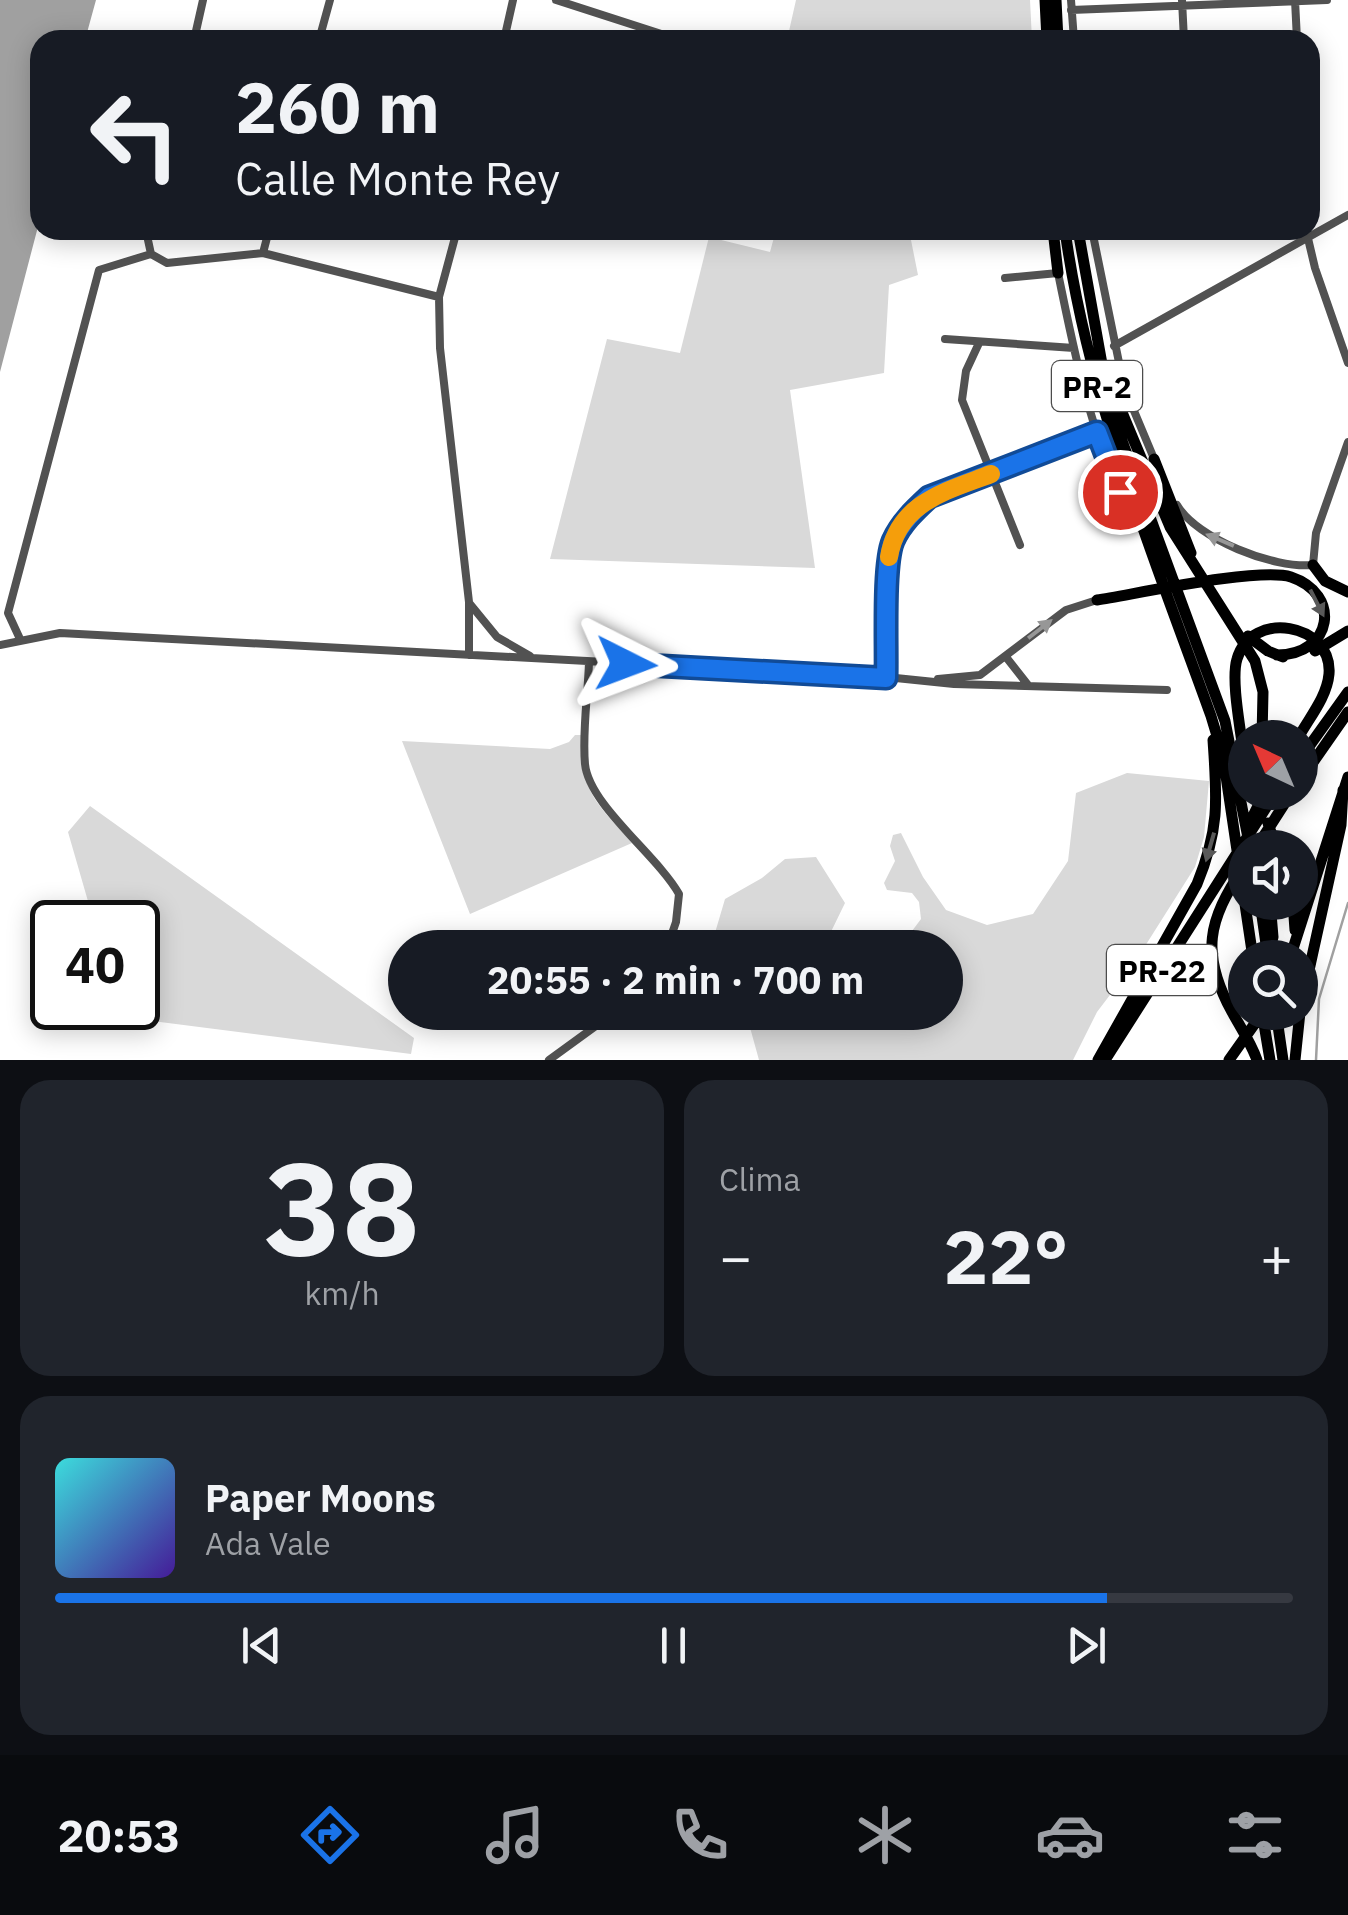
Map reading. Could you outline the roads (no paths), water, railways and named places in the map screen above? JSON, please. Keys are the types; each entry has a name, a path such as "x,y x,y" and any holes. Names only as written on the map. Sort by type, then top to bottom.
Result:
{"highway":[{"path":"1045,0 1046,30"},
{"path":"1056,0 1058,30"},
{"path":"1054,240 1058,272"},
{"name":"PR-2","path":"1067,240 1085,342 1106,419 1212,716 1229,791 1250,940"},
{"name":"PR-2","path":"1080,240 1107,390 1128,460 1228,734"},
{"path":"1107,390 1117,400 1170,527 1234,622 1259,671 1262,720"},
{"path":"1154,459 1196,567"},
{"path":"1313,565 1348,583"},
{"path":"1313,565 1324,581 1348,592"},
{"path":"1096,600 1246,577 1274,574 1296,578 1312,590 1324,608 1323,628 1311,647 1292,655 1277,655"},
{"path":"1234,622 1257,644 1288,658 1304,656 1348,631"},
{"path":"1240,720 1234,674 1240,651 1249,639 1267,629 1293,628 1310,637 1326,657 1329,675 1324,694 1309,720"},
{"path":"1318,734 1348,692"},
{"path":"1318,755 1348,712"},
{"path":"1101,1060 1209,855 1218,814 1212,716"},
{"path":"1296,940 1346,784"},
{"path":"1316,940 1346,784"},
{"path":"1262,830 1278,810"},
{"name":"PR-22","path":"1101,1060 1228,868"},
{"path":"1228,890 1211,932 1213,962 1221,988 1258,1060"},
{"name":"PR-22","path":"1229,1060 1251,1030"},
{"path":"1265,1030 1270,1060"},
{"path":"1279,1030 1283,1060"},
{"path":"1296,1060 1298,1030"}],"street":[{"path":"196,30 203,0"},
{"path":"322,30 330,0"},
{"path":"506,30 513,0"},
{"path":"556,0 649,30"},
{"path":"1073,30 1071,5 1327,0"},
{"path":"1295,1 1296,30"},
{"path":"1182,4 1183,30"},
{"path":"1320,228 1348,215"},
{"path":"148,240 151,254"},
{"path":"263,253 266,240"},
{"path":"454,240 439,297 440,348 469,602 469,655"},
{"path":"1094,240 1114,346 1132,409 1182,513 1200,531 1271,559 1298,566 1313,565 1316,533 1348,442"},
{"path":"1114,346 1296,240"},
{"path":"1308,240 1348,363"},
{"path":"20,639 8,612 99,270 151,254 167,263 263,253 439,297"},
{"path":"1005,278 1058,272 1097,432 1120,492 1147,537"},
{"path":"945,340 1074,348"},
{"path":"979,343 966,370 962,400 1020,545"},
{"path":"886,678 888,566 892,544 908,518 929,497 1097,432"},
{"path":"924,680 980,675 1066,610 1096,600"},
{"path":"469,602 497,637 539,660"},
{"path":"0,645 60,633 954,684 1168,690"},
{"path":"1006,657 1028,684"},
{"path":"589,662 585,766 595,794 680,894 673,930"},
{"path":"548,1060 590,1030"}],"waterway":[{"path":"1316,1060 1319,999 1348,903"}]}
